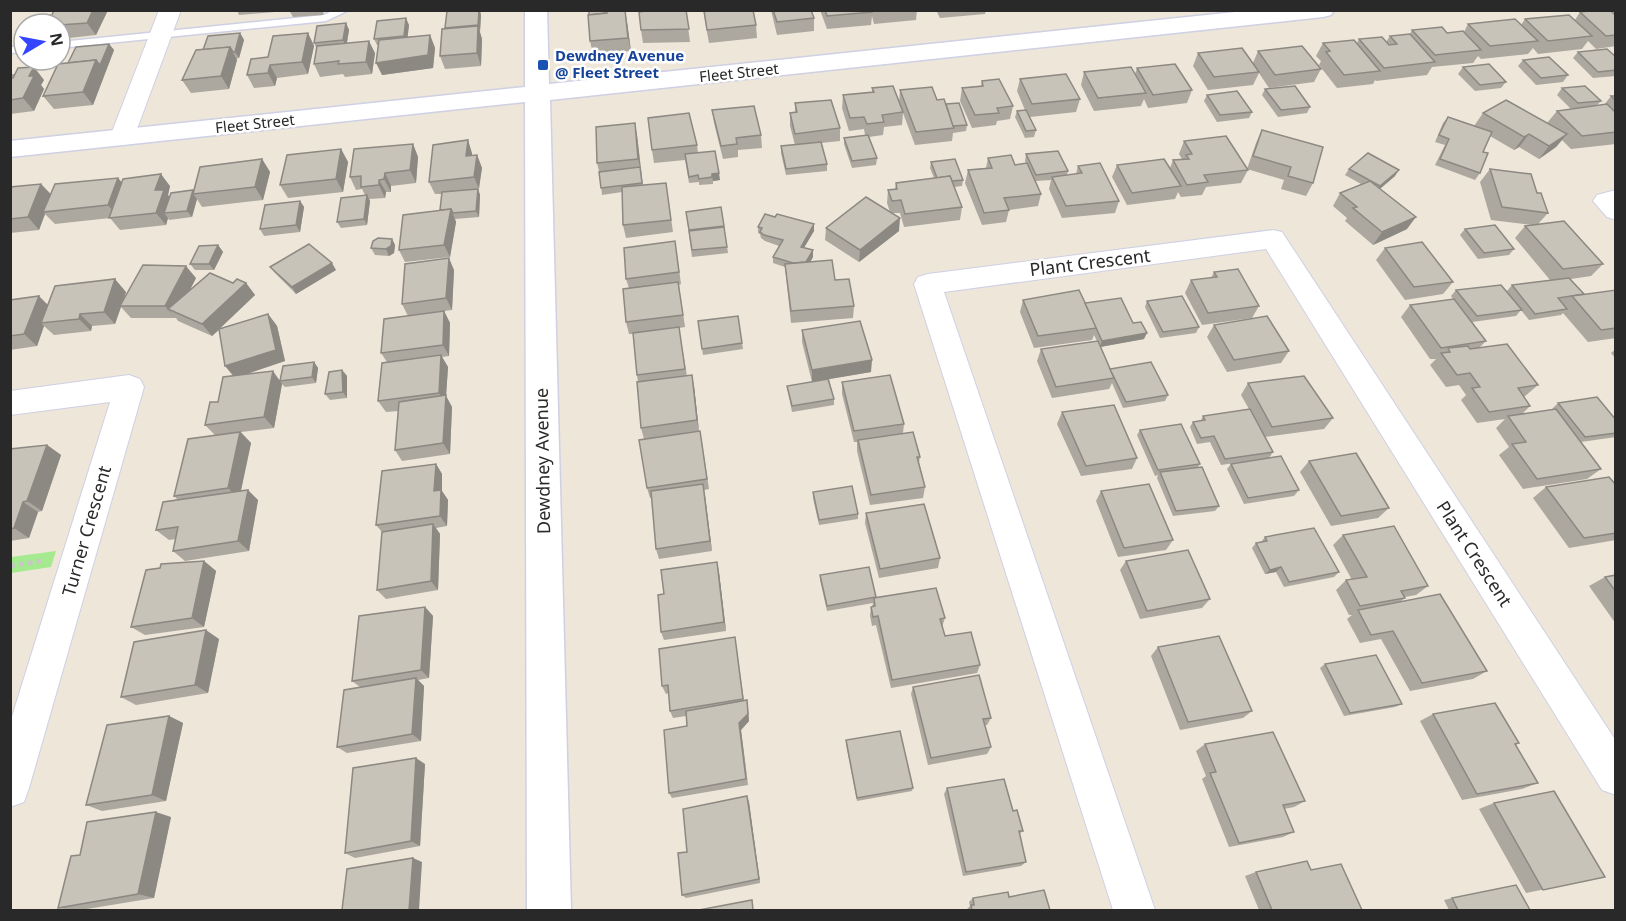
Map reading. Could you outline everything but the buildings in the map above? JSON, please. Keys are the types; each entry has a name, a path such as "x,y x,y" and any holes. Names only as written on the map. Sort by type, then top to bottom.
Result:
{"street":[{"path":"122,137 170,10"},
{"name":"Dewdney Avenue","path":"536,10 549,910"},
{"name":"Fleet Street","path":"10,149 1323,10"},
{"path":"1616,199 1606,201 1616,210"},
{"name":"Plant Crescent","path":"1134,910 928,284 1273,239 1616,776"},
{"name":"Turner Crescent","path":"10,403 129,387 10,788"}],"lane":[{"path":"72,44 326,18 344,10"}],"green space":[{"path":"56,551 51,567 11,573 11,557"}],"place":[{"name":"Dewdney Avenue @ Fleet Street","path":"543,65"}]}
